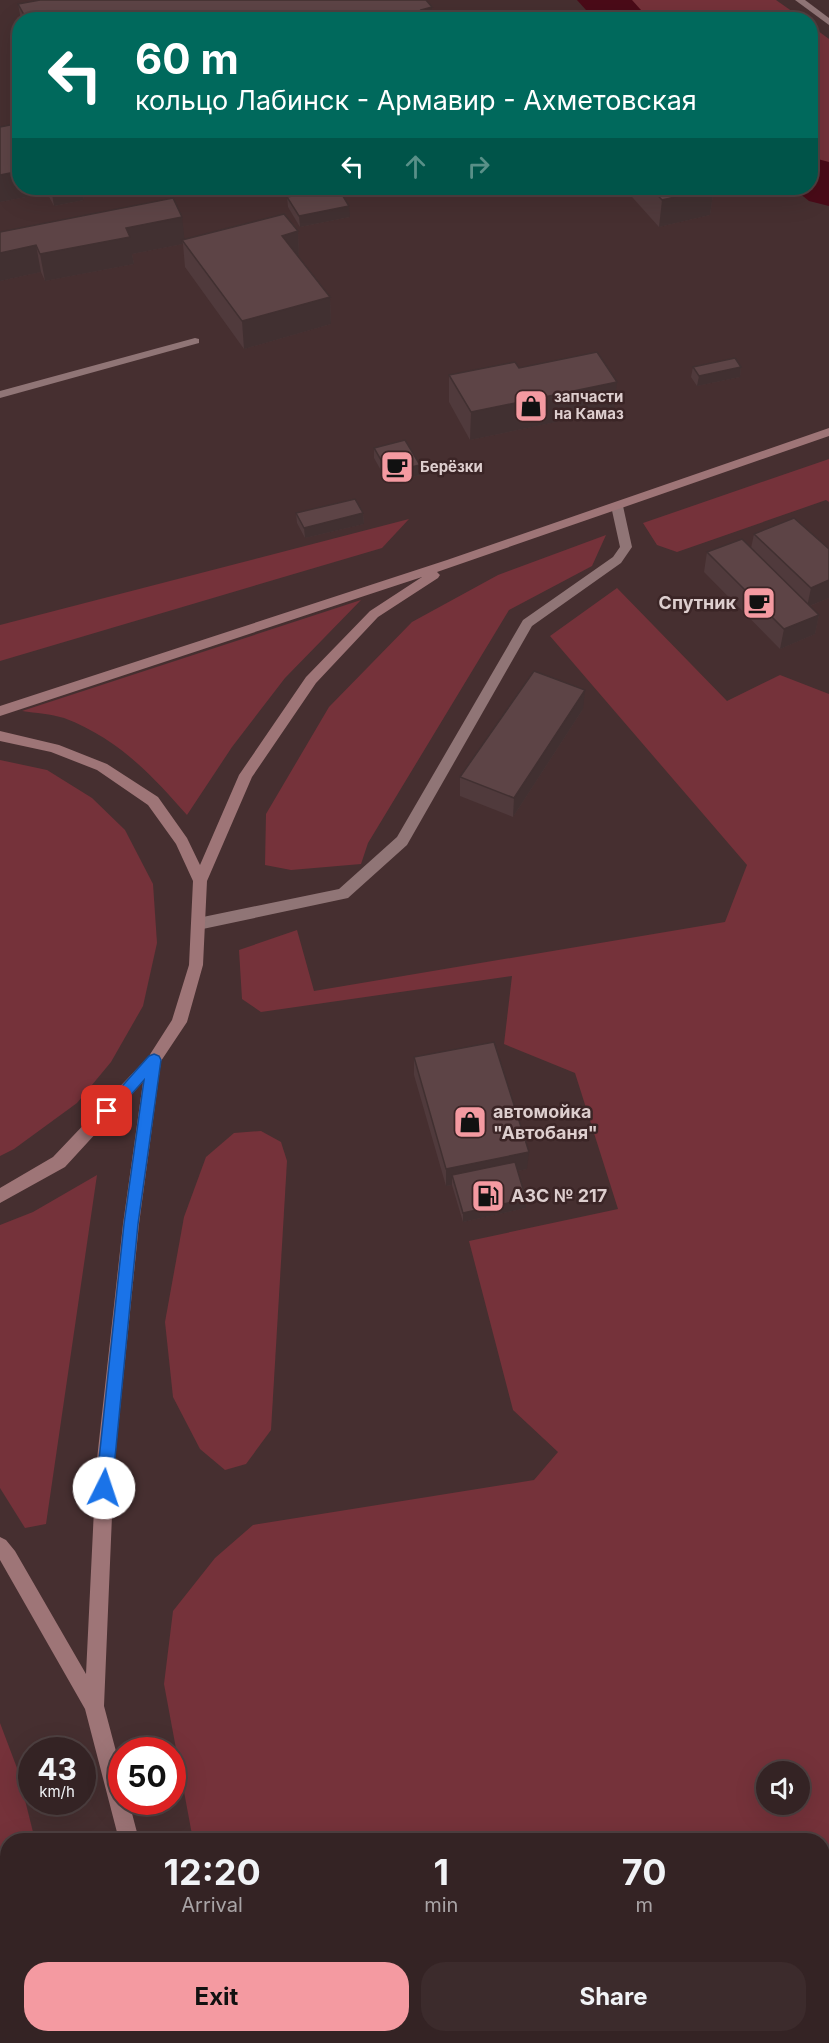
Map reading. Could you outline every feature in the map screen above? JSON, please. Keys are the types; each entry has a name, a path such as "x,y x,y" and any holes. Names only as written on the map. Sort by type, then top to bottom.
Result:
{"main road":[{"path":"0,711 451,563 829,432"},
{"path":"0,1196 59,1162 154,1060 179,1022 196,965 200,881 246,775 311,680 374,614 451,563"},
{"path":"0,736 54,748 102,767 153,801 182,842 200,881"},
{"path":"94,1707 105,1468 131,1224 154,1060"},
{"path":"0,1546 9,1557 94,1707 127,1833"}],"street":[{"path":"799,0 815,12"},
{"path":"0,395 195,341"},
{"path":"198,924 343,894 402,841 527,623 617,560 626,547 617,506"}],"shaded area":[{"path":"627,0 776,0 793,12 641,12"},
{"path":"818,31 829,39 829,177 818,168"},
{"path":"829,459 829,502 826,500 677,552 657,545 643,523"},
{"path":"409,519 382,548 0,661 0,625"},
{"path":"606,535 592,566 509,610 368,843 361,864 291,870 265,865 266,814 329,707 412,622 498,575"},
{"path":"617,588 727,701 780,675 829,694 829,1833 192,1833 186,1802 186,1737 174,1737 164,1684 173,1611 215,1558 253,1525 534,1480 558,1452 513,1410 469,1241 618,1209 575,1073 504,1044 512,976 261,1012 242,999 239,950 297,930 314,991 725,922 747,865 550,636"},
{"path":"361,600 285,678 232,747 187,815 132,759 101,736 64,718 22,711"},
{"path":"0,760 47,770 92,798 125,830 153,884 157,943 143,1006 111,1062 77,1103 14,1149 0,1156"},
{"path":"261,1131 281,1142 287,1161 271,1430 246,1464 225,1470 200,1449 173,1397 165,1322 184,1217 206,1157 234,1133"},
{"path":"97,1175 46,1524 25,1528 0,1488 0,1225 33,1212"},
{"path":"0,1723 18,1772 18,1815 29,1815 33,1833 0,1833"}],"building":[{"path":"40,0 426,0 432,7 421,10 423,12 22,12 18,4"},
{"path":"12,125 12,173 0,175 0,127"},
{"path":"342,195 349,206 299,216 287,197"},
{"path":"657,195 684,195 662,200"},
{"path":"173,198 182,217 126,228 130,237 40,254 36,245 0,253 0,232"},
{"path":"284,214 298,231 282,236 330,297 242,321 182,240"},
{"path":"597,352 617,382 471,412 449,375 515,362 519,368"},
{"path":"735,358 741,367 699,376 693,367"},
{"path":"405,440 420,465 388,472 374,448"},
{"path":"355,499 363,513 304,528 296,513"},
{"path":"794,518 829,549 829,580 811,588 754,534"},
{"path":"742,539 819,615 784,629 707,552"},
{"path":"534,671 585,690 514,798 460,777"},
{"name":"автомойка \"Автобаня\"","path":"494,1042 529,1152 446,1169 414,1057"},
{"name":"АЗС № 217","path":"515,1162 526,1199 463,1213 452,1175"}],"waterway":[{"path":"602,0 616,12"},
{"path":"818,180 829,189"}],"place":[{"name":"запчасти на Камаз","path":"531,406"},
{"name":"Берёзки","path":"397,467"},
{"name":"Спутник","path":"759,603"},
{"name":"автомойка \"Автобаня\"","path":"470,1122"},
{"name":"АЗС № 217","path":"488,1196"}],"route":[{"path":"104,1488 131,1224 154,1060 107,1111"}]}
